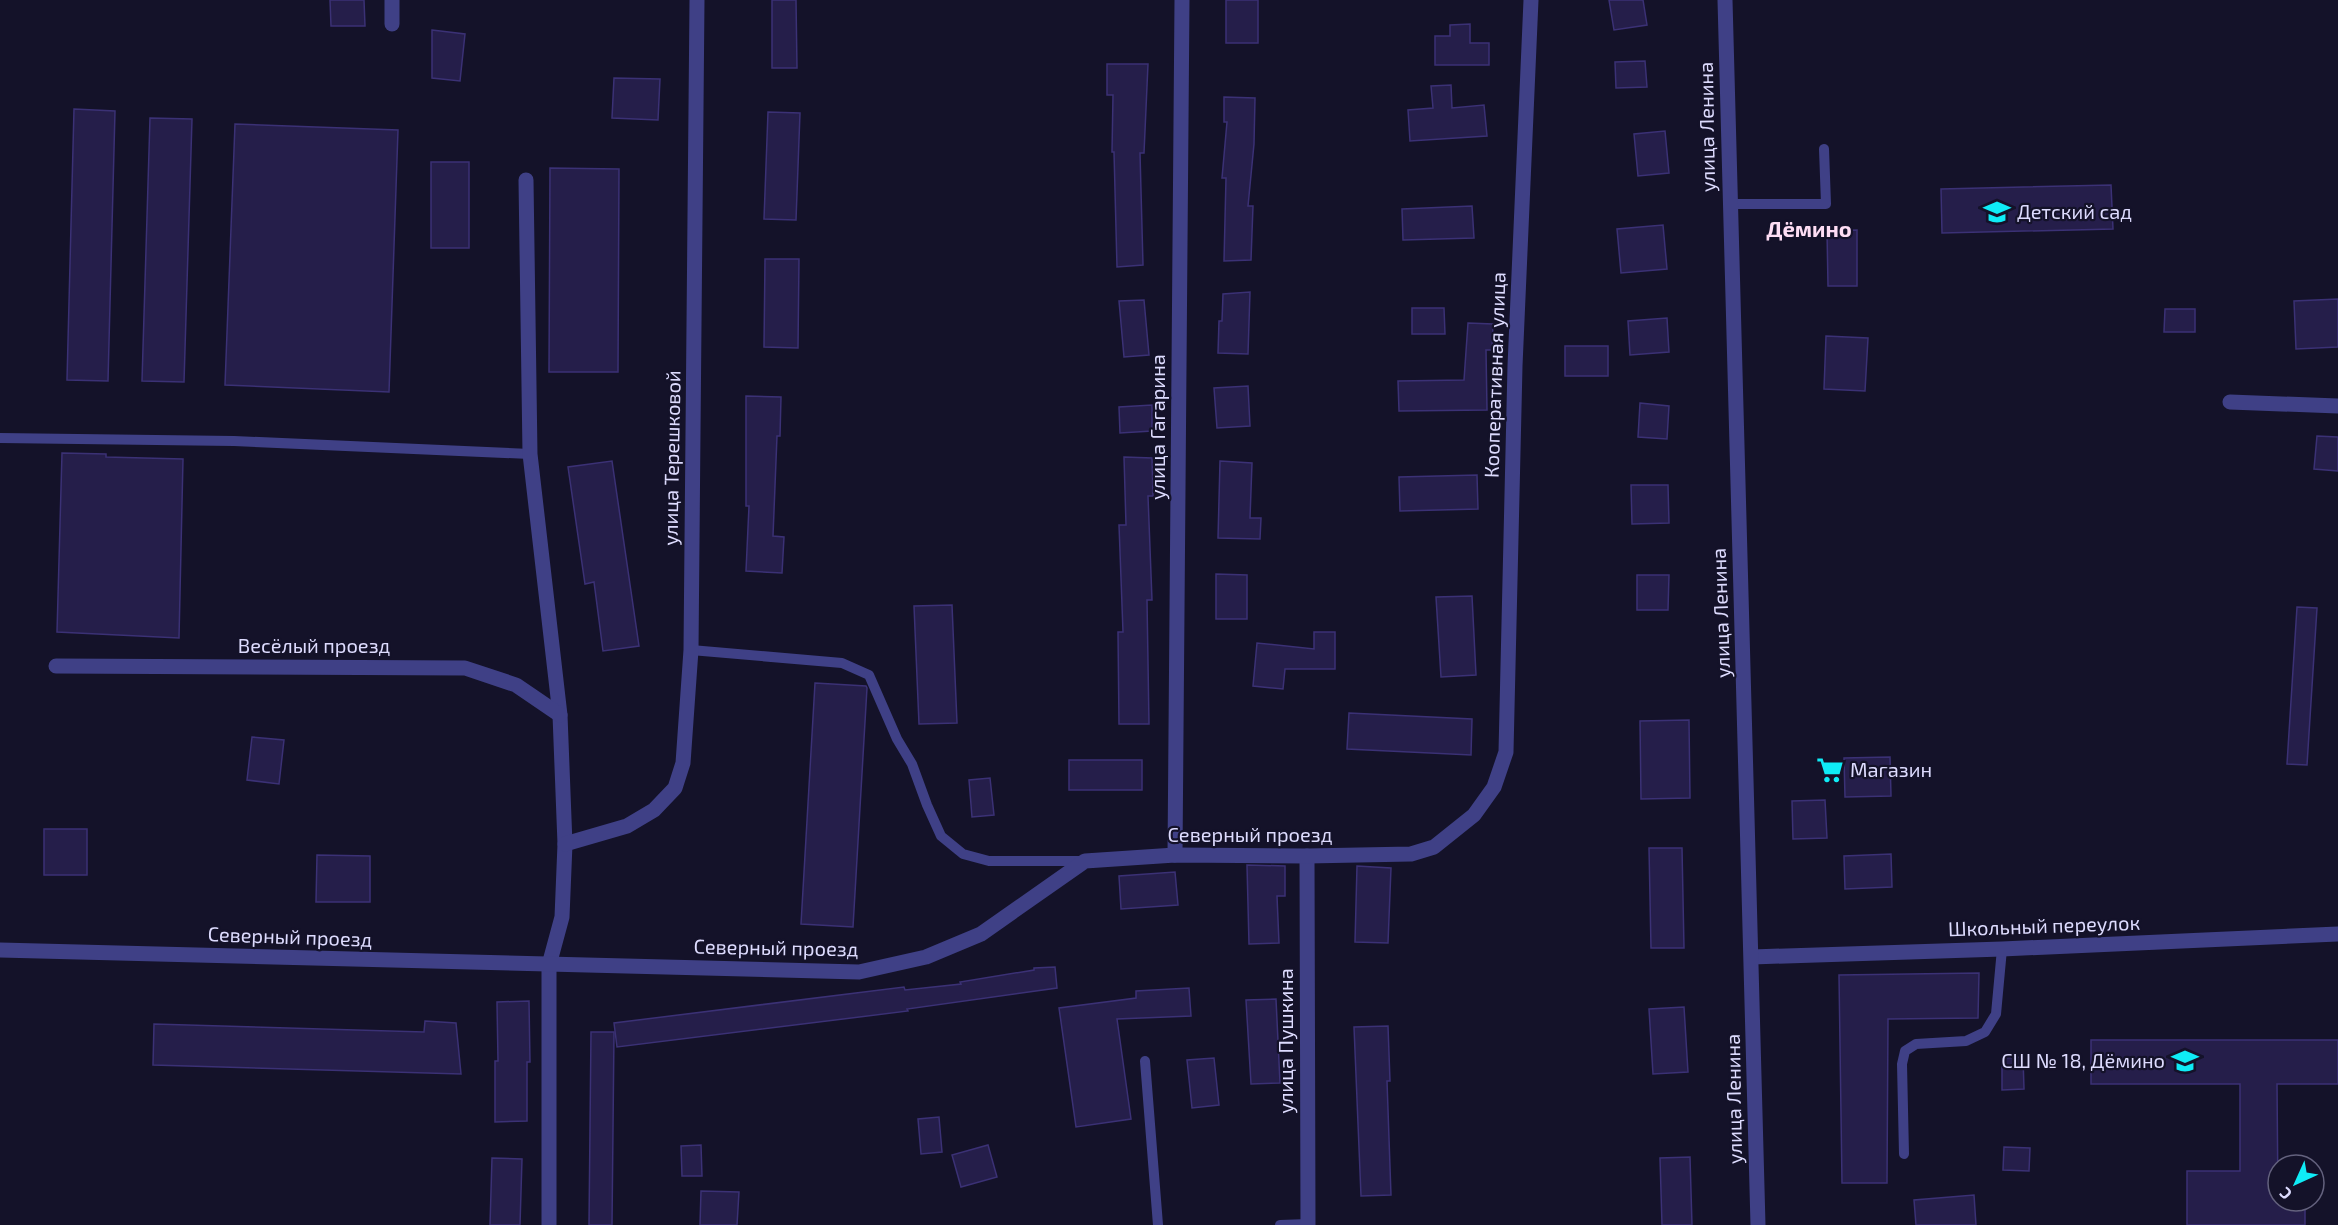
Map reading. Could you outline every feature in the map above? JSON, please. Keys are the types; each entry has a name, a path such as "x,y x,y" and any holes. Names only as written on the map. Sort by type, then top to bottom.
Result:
{"street":[{"path":"392,0 392,24"},
{"name":"улица Терешковой","path":"565,844 627,826 654,810 675,788 683,763 691,650 697,0"},
{"name":"улица Гагарина","path":"1176,855 1182,0"},
{"name":"Кооперативная улица","path":"1506,752 1515,366 1531,0"},
{"name":"улица Ленина","path":"1725,0 1758,1225"},
{"path":"526,180 530,454 560,715 565,844 561,917 549,965 549,1225"},
{"path":"2230,402 2338,406"},
{"name":"Весёлый проезд","path":"56,666 465,668 516,685 560,715"},
{"name":"Северный проезд","path":"0,950 859,972 926,957 981,934 1085,861 1176,855 1411,854 1434,847 1474,815 1494,787 1506,752"},
{"name":"улица Пушкина","path":"1307,856 1308,1225"},
{"name":"Школьный переулок","path":"1752,957 2002,949 2338,934"}],"lane":[{"path":"1730,204 1826,204 1824,149"},
{"path":"0,438 234,441 530,454"},
{"path":"691,650 842,663 869,675 897,739 912,764 940,836 963,854 989,861 1085,861"},
{"path":"1904,1154 1902,1064 1905,1051 1916,1044 1966,1041 1986,1032 1996,1014 2002,949"},
{"path":"1145,1061 1158,1225"},
{"path":"1280,1225 1308,1225"}],"building":[{"path":"330,0 364,0 365,26 331,26"},
{"path":"772,0 796,0 797,68 772,68"},
{"path":"1226,0 1258,0 1258,43 1226,43"},
{"path":"1609,0 1643,0 1647,25 1614,30"},
{"path":"1470,24 1470,43 1489,43 1489,65 1435,65 1435,36 1450,36 1450,25"},
{"path":"432,30 465,34 460,81 432,78"},
{"path":"1645,61 1647,87 1616,88 1615,62"},
{"path":"1107,64 1148,64 1144,153 1140,153 1143,265 1117,267 1114,152 1112,152 1113,95 1107,95"},
{"path":"614,78 660,79 658,120 612,118"},
{"path":"1451,85 1452,108 1484,105 1487,136 1410,141 1408,110 1433,108 1431,86"},
{"path":"1224,97 1255,98 1254,144 1248,206 1253,206 1251,260 1224,261 1226,178 1222,178 1227,122 1224,122"},
{"path":"74,109 115,111 108,381 67,380"},
{"path":"768,112 800,113 796,220 764,219"},
{"path":"150,118 192,119 184,382 142,381"},
{"path":"235,124 398,130 389,392 225,385"},
{"path":"1665,131 1669,173 1638,176 1634,134"},
{"path":"431,162 469,162 469,248 431,248"},
{"path":"550,168 619,169 618,372 549,372"},
{"path":"2111,185 2113,229 1942,233 1941,189"},
{"path":"1472,206 1474,238 1403,240 1402,209"},
{"path":"1663,225 1667,269 1621,273 1617,229"},
{"path":"1857,230 1857,286 1828,286 1827,231"},
{"path":"765,259 799,259 798,348 764,347"},
{"path":"1250,292 1248,354 1218,353 1223,294"},
{"path":"2338,299 2338,347 2296,349 2294,301"},
{"path":"1144,300 1149,355 1124,357 1119,301"},
{"path":"1412,308 1444,308 1445,334 1412,334"},
{"path":"2165,309 2195,309 2195,332 2164,332"},
{"path":"1667,318 1669,352 1630,355 1628,321"},
{"path":"1468,323 1493,324 1492,350 1486,350 1487,410 1399,411 1398,381 1464,380"},
{"path":"1826,336 1868,338 1865,391 1824,389"},
{"path":"1565,346 1608,346 1608,376 1565,376"},
{"path":"1248,386 1250,426 1217,428 1214,388"},
{"path":"746,396 781,397 773,536 784,537 782,573 746,571 749,506 746,506"},
{"path":"1640,403 1669,406 1667,439 1638,437"},
{"path":"1152,405 1152,431 1120,433 1119,407"},
{"path":"2317,436 2338,437 2338,471 2314,469"},
{"path":"62,453 106,454 106,457 183,459 179,638 57,632"},
{"path":"1124,457 1152,458 1153,496 1148,496 1152,600 1147,600 1149,724 1119,724 1118,632 1123,632 1119,525 1126,525"},
{"path":"612,461 639,646 603,651 594,582 585,584 568,467"},
{"path":"1220,461 1252,463 1250,518 1261,518 1260,539 1218,538"},
{"path":"1477,475 1478,509 1400,511 1399,477"},
{"path":"1631,485 1668,485 1669,523 1632,524"},
{"path":"1216,574 1247,575 1247,619 1216,619"},
{"path":"1637,575 1669,575 1668,610 1637,610"},
{"path":"1472,596 1476,675 1441,677 1436,597"},
{"path":"952,605 957,723 919,724 914,606"},
{"path":"2297,607 2317,608 2307,765 2287,764"},
{"path":"1314,632 1335,632 1335,669 1285,669 1283,689 1253,686 1257,643 1314,649"},
{"path":"815,683 866,686 867,688 853,927 801,924"},
{"path":"1349,713 1472,719 1471,755 1347,749"},
{"path":"1689,720 1690,798 1641,799 1640,721"},
{"path":"252,737 284,740 279,784 247,780"},
{"path":"1890,757 1891,796 1845,797 1844,758"},
{"path":"1069,760 1142,760 1142,790 1069,790"},
{"path":"990,778 994,815 972,817 969,780"},
{"path":"1825,800 1827,838 1793,839 1792,801"},
{"path":"44,829 87,829 87,875 44,875"},
{"path":"1649,848 1682,848 1684,948 1651,948"},
{"path":"1891,854 1892,887 1845,889 1844,856"},
{"path":"317,855 370,856 370,902 316,902"},
{"path":"1247,865 1285,866 1285,896 1277,896 1279,943 1249,944"},
{"path":"1357,866 1391,868 1388,943 1355,942"},
{"path":"1175,872 1178,905 1121,909 1119,876"},
{"path":"1055,967 1057,988 907,1009 908,1011 617,1047 614,1023 904,987 905,990 961,984 960,982 1034,970 1034,968"},
{"path":"1979,973 1978,1018 1888,1019 1887,1183 1842,1183 1839,975"},
{"path":"1189,988 1191,1016 1117,1019 1131,1119 1076,1127 1059,1008 1136,998 1136,991"},
{"path":"1276,999 1280,1083 1251,1084 1246,1000"},
{"path":"529,1001 530,1062 527,1062 527,1121 495,1122 495,1061 498,1061 497,1002"},
{"path":"1684,1007 1688,1072 1653,1074 1649,1009"},
{"path":"425,1021 456,1023 461,1074 153,1065 154,1024 424,1032"},
{"path":"1388,1026 1390,1081 1387,1081 1391,1195 1361,1196 1354,1027"},
{"path":"591,1032 614,1032 612,1225 589,1225"},
{"path":"2091,1040 2338,1040 2338,1084 2277,1084 2278,1153 2266,1153 2266,1213 2305,1213 2305,1225 2187,1225 2187,1171 2240,1171 2240,1084 2091,1084"},
{"path":"2023,1057 2024,1089 2002,1090 2002,1058"},
{"path":"1214,1058 1219,1105 1192,1108 1187,1060"},
{"path":"939,1117 942,1152 921,1154 918,1119"},
{"path":"701,1145 702,1176 682,1176 681,1146"},
{"path":"988,1145 997,1177 961,1187 952,1155"},
{"path":"2004,1147 2030,1148 2029,1171 2003,1170"},
{"path":"1690,1157 1692,1225 1662,1225 1660,1158"},
{"path":"492,1158 522,1159 520,1225 490,1225"},
{"path":"701,1191 739,1192 737,1225 700,1225"},
{"path":"1974,1195 1976,1225 1916,1225 1914,1200"}],"place":[{"name":"Детский сад","path":"1997,212"},
{"name":"Магазин","path":"1830,770"},
{"name":"СШ № 18, Дёмино","path":"2185,1061"}],"district":[{"name":"Дёмино","path":"1809,229"}]}
